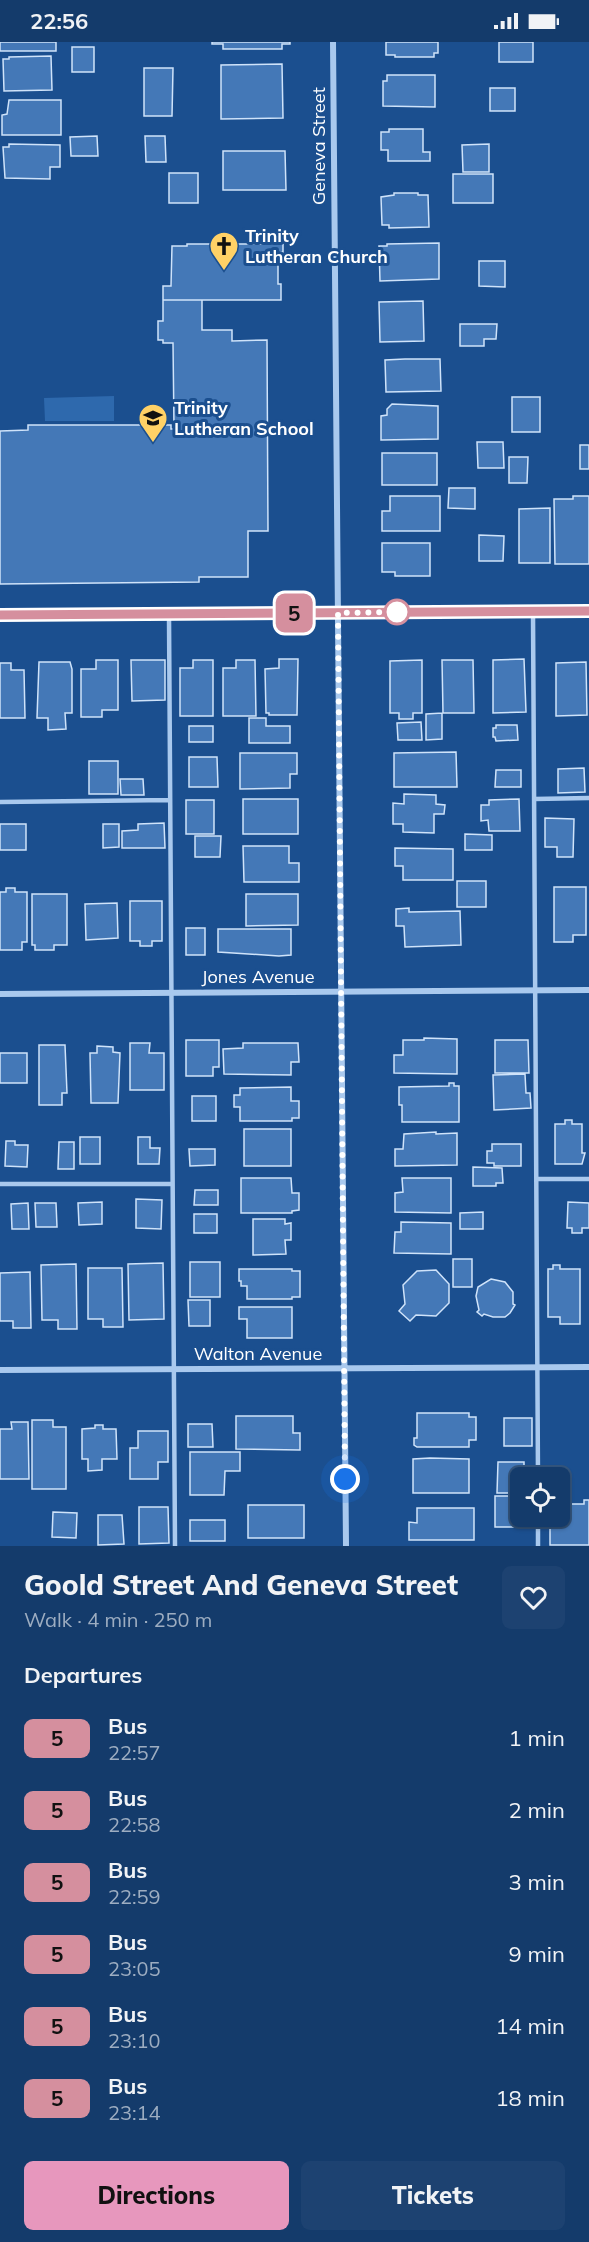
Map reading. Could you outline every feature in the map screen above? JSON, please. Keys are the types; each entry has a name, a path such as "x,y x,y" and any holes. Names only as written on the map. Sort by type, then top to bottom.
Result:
{"street":[{"name":"Geneva Street","path":"333,42 346,1546"},
{"path":"0,615 589,611"},
{"name":"Jones Avenue","path":"0,994 589,990"},
{"name":"Walton Avenue","path":"0,1370 589,1367"}],"lane":[{"path":"533,612 538,1467"},
{"path":"170,614 175,1546"},
{"path":"534,799 589,798"},
{"path":"0,802 170,800"},
{"path":"537,1179 589,1179"},
{"path":"0,1184 172,1184"},
{"path":"538,1527 538,1546"}],"shaded area":[{"path":"114,396 114,421 45,421 44,398"}],"building":[{"path":"0,42 56,42 56,51 0,51"},
{"path":"212,42 290,42 290,44 282,44 282,49 223,49 223,44 212,44"},
{"path":"386,42 438,42 438,53 434,53 434,57 395,57 395,55 386,55"},
{"path":"499,42 533,42 533,62 499,62"},
{"path":"72,47 94,47 94,72 72,72"},
{"path":"51,56 52,90 4,91 3,59"},
{"path":"282,64 283,118 221,119 221,65"},
{"path":"144,68 173,68 172,116 144,116"},
{"path":"387,75 435,75 435,107 383,106 383,81 387,81"},
{"path":"490,88 515,88 515,111 490,111"},
{"path":"9,100 61,100 61,135 2,135 2,115 7,114"},
{"path":"389,129 423,129 423,152 430,152 430,161 388,161 388,150 381,150 381,132 389,132"},
{"path":"97,136 98,156 71,156 70,137"},
{"path":"145,136 165,136 166,162 146,162"},
{"path":"9,144 60,145 60,167 50,167 50,179 5,178 3,147 9,147"},
{"path":"489,144 489,172 463,172 462,145"},
{"path":"223,151 285,151 286,190 223,190"},
{"path":"169,173 198,173 198,203 169,203"},
{"path":"453,174 493,174 493,203 453,203"},
{"path":"394,193 428,195 429,227 389,228 389,225 382,225 381,197 394,195"},
{"name":"Trinity Lutheran Church","path":"264,235 283,235 283,252 278,252 278,284 281,284 281,300 163,300 163,286 171,286 172,246 265,244"},
{"path":"439,243 439,279 380,281 379,246"},
{"path":"479,261 505,261 505,287 479,286"},
{"path":"163,300 202,300 202,330 232,330 232,341 267,340 268,531 248,531 248,577 199,577 199,582 0,584 0,431 28,430 28,425 171,425 171,429 174,429 173,343 163,343 163,340 158,340 158,321 163,321"},
{"path":"423,301 424,341 380,342 379,302"},
{"path":"460,324 497,324 496,339 484,339 484,346 460,346"},
{"path":"440,359 441,391 386,392 385,360"},
{"path":"512,397 540,397 540,432 512,432"},
{"path":"392,404 438,406 438,439 381,440 381,416 387,415 387,409"},
{"path":"477,442 503,442 504,468 478,468"},
{"path":"580,445 589,445 589,469 580,469"},
{"path":"382,453 437,453 437,485 382,485"},
{"path":"509,457 528,457 527,483 509,483"},
{"path":"449,488 475,488 475,509 448,508"},
{"path":"390,496 440,496 440,531 382,531 382,511 390,511"},
{"path":"573,496 589,496 589,564 555,564 554,499 573,499"},
{"path":"550,508 550,563 519,563 519,509"},
{"path":"479,535 504,536 503,561 479,561"},
{"path":"382,543 430,543 430,576 395,576 395,572 382,572"},
{"path":"279,659 298,659 297,715 269,715 266,713 265,669 279,668"},
{"path":"524,659 526,712 493,713 493,660"},
{"path":"96,660 118,660 118,710 102,710 102,717 81,717 81,669 96,669"},
{"path":"131,660 165,660 165,700 132,701"},
{"path":"193,660 213,660 213,716 180,716 180,668 193,668"},
{"path":"236,660 255,660 256,716 223,716 223,668 236,668"},
{"path":"422,660 422,713 413,713 413,719 399,719 399,713 390,713 390,661"},
{"path":"442,660 473,660 474,713 443,713"},
{"path":"39,662 70,662 72,713 65,713 66,729 48,730 48,718 37,718"},
{"path":"586,662 587,715 556,716 556,663"},
{"path":"0,663 11,663 11,670 24,670 25,718 0,718"},
{"path":"442,713 442,739 426,740 426,714"},
{"path":"249,718 266,718 266,726 290,726 290,743 249,743"},
{"path":"421,722 422,740 398,740 397,723"},
{"path":"496,725 517,725 518,740 496,741 493,737 493,728 496,728"},
{"path":"189,726 213,726 213,742 189,742"},
{"path":"456,752 457,787 394,787 394,753"},
{"path":"240,753 297,753 297,774 290,774 290,788 240,789"},
{"path":"189,757 217,757 218,787 189,787"},
{"path":"89,761 118,761 118,794 89,794"},
{"path":"584,768 585,792 558,793 558,769"},
{"path":"496,770 521,770 521,787 495,787"},
{"path":"120,779 143,779 144,795 121,795"},
{"path":"404,794 436,795 436,804 445,805 444,814 434,814 434,833 403,832 403,824 393,824 393,803 404,804"},
{"path":"243,799 298,799 298,834 243,834"},
{"path":"519,799 520,831 489,831 488,820 481,821 481,805 489,805 489,800"},
{"path":"186,800 214,800 214,834 186,834"},
{"path":"545,818 574,819 573,857 557,857 557,847 545,847"},
{"path":"164,823 165,848 122,848 122,831 138,830 138,824"},
{"path":"0,824 26,824 26,850 0,850"},
{"path":"103,824 119,824 119,847 103,848"},
{"path":"465,834 492,835 492,850 465,850"},
{"path":"195,836 221,836 220,857 195,857"},
{"path":"243,846 289,846 289,863 299,863 299,882 244,882"},
{"path":"395,848 453,849 453,880 403,880 403,866 395,866"},
{"path":"457,881 486,881 486,907 457,907"},
{"path":"554,887 586,887 586,935 573,935 573,942 554,942"},
{"path":"6,888 15,888 15,892 27,892 27,942 22,942 22,950 0,950 0,892 6,892"},
{"path":"32,894 67,894 67,945 54,945 54,950 35,950 35,945 32,945"},
{"path":"246,894 298,894 298,925 246,926"},
{"path":"130,901 162,901 162,941 152,941 152,946 140,946 140,941 130,941"},
{"path":"117,903 118,938 86,940 85,904"},
{"path":"409,908 409,912 460,911 461,945 405,947 404,926 396,926 396,909"},
{"path":"186,928 205,928 205,955 186,955"},
{"path":"218,929 291,929 291,955 218,952"},
{"path":"424,1038 457,1039 457,1074 394,1073 394,1055 403,1055 403,1040 424,1040"},
{"path":"186,1040 219,1040 219,1067 213,1067 213,1076 186,1076"},
{"path":"495,1040 528,1040 529,1073 495,1073"},
{"path":"130,1043 150,1043 149,1053 164,1053 164,1090 130,1090"},
{"path":"243,1043 298,1043 299,1062 291,1062 291,1075 224,1074 223,1049 243,1048"},
{"path":"39,1045 65,1045 67,1093 62,1093 62,1105 39,1105"},
{"path":"97,1046 113,1047 113,1052 120,1053 118,1103 91,1103 90,1053 97,1053"},
{"path":"0,1053 27,1053 27,1083 0,1083"},
{"path":"525,1074 526,1093 530,1093 531,1108 494,1110 493,1075"},
{"path":"449,1083 459,1086 459,1122 402,1122 399,1087 449,1086"},
{"path":"291,1087 291,1101 299,1101 299,1118 292,1118 292,1121 240,1121 240,1107 234,1107 234,1095 240,1095 240,1088"},
{"path":"192,1096 216,1096 216,1121 192,1121"},
{"path":"565,1120 572,1120 572,1124 582,1124 582,1153 585,1153 582,1164 555,1164 555,1124 565,1124"},
{"path":"244,1129 291,1129 291,1166 244,1166"},
{"path":"436,1132 436,1134 457,1133 457,1165 395,1166 395,1149 403,1149 404,1134"},
{"path":"80,1137 100,1137 100,1164 80,1164"},
{"path":"138,1137 150,1137 150,1148 160,1148 159,1164 138,1164"},
{"path":"6,1141 15,1141 15,1145 28,1145 27,1167 5,1166"},
{"path":"59,1142 74,1142 74,1169 58,1169"},
{"path":"492,1144 521,1144 521,1166 494,1166 494,1163 487,1163 487,1151 492,1151"},
{"path":"189,1149 215,1149 215,1165 190,1166"},
{"path":"473,1167 502,1168 503,1183 496,1183 496,1186 473,1186"},
{"path":"241,1178 291,1178 292,1193 299,1193 299,1210 292,1211 292,1213 241,1213"},
{"path":"402,1178 451,1178 451,1213 395,1212 395,1193 403,1192"},
{"path":"195,1190 218,1190 218,1205 194,1205"},
{"path":"136,1199 162,1200 161,1229 136,1228"},
{"path":"102,1202 102,1224 79,1225 78,1203"},
{"path":"568,1202 589,1203 589,1228 582,1228 582,1233 572,1233 572,1228 567,1228"},
{"path":"28,1203 29,1229 12,1229 11,1204"},
{"path":"35,1203 56,1203 57,1227 36,1227"},
{"path":"483,1212 483,1229 460,1229 460,1213"},
{"path":"194,1214 217,1214 217,1233 194,1233"},
{"path":"253,1219 285,1219 285,1224 291,1223 291,1240 285,1240 286,1254 253,1255"},
{"path":"401,1222 451,1223 451,1254 394,1253 395,1232 401,1232"},
{"path":"453,1259 472,1259 472,1287 453,1287"},
{"path":"190,1262 220,1262 220,1297 190,1297"},
{"path":"163,1263 164,1319 129,1320 128,1264"},
{"path":"76,1264 77,1329 58,1329 58,1320 42,1320 41,1265"},
{"path":"553,1265 560,1265 560,1269 580,1269 580,1324 560,1324 560,1317 548,1317 548,1269 553,1269"},
{"path":"88,1268 122,1268 123,1327 103,1327 103,1319 88,1319"},
{"path":"239,1269 300,1271 300,1297 247,1299 247,1286 241,1286"},
{"path":"436,1270 449,1284 449,1303 436,1316 416,1315 410,1321 399,1311 405,1304 403,1285 417,1271"},
{"path":"30,1272 31,1328 13,1328 13,1321 0,1321 0,1273"},
{"path":"491,1279 505,1282 513,1292 513,1304 515,1305 505,1317 484,1314 482,1316 477,1312 479,1310 476,1296 478,1287"},
{"path":"188,1300 210,1300 210,1326 189,1326"},
{"path":"239,1307 292,1307 292,1338 247,1338 247,1319 239,1319"},
{"path":"417,1413 469,1413 469,1417 476,1417 476,1440 469,1440 469,1447 417,1447 414,1445 414,1438 417,1438"},
{"path":"236,1416 293,1416 293,1433 300,1433 300,1450 236,1449"},
{"path":"504,1418 532,1418 532,1446 504,1446"},
{"path":"32,1420 53,1420 53,1427 66,1427 66,1489 32,1489"},
{"path":"11,1422 28,1422 29,1479 0,1479 0,1429 12,1429"},
{"path":"188,1424 212,1424 213,1447 188,1447"},
{"path":"95,1425 103,1425 103,1429 116,1429 117,1459 102,1459 102,1470 88,1471 88,1459 82,1459 82,1429 95,1428"},
{"path":"138,1431 168,1431 168,1462 158,1462 158,1479 130,1479 130,1448 138,1448"},
{"path":"190,1452 240,1452 240,1471 225,1471 224,1495 190,1495"},
{"path":"413,1459 469,1459 469,1493 413,1493"},
{"path":"498,1462 524,1462 524,1467 510,1467 510,1493 497,1493"},
{"path":"495,1496 510,1496 510,1527 495,1527"},
{"path":"584,1500 589,1500 589,1545 550,1545 550,1527 570,1527 570,1504 584,1504"},
{"path":"248,1505 304,1505 304,1538 248,1538"},
{"path":"139,1507 168,1507 169,1543 139,1544"},
{"path":"417,1508 474,1508 474,1540 409,1540 409,1522 417,1523"},
{"path":"53,1512 77,1513 76,1538 52,1537"},
{"path":"98,1515 122,1515 124,1544 98,1545"},
{"path":"190,1520 225,1520 225,1541 190,1541"}],"bus line":[{"name":"5","path":"0,615 589,611"}],"place":[{"name":"Trinity Lutheran Church","path":"224,272"},
{"name":"Trinity Lutheran School","path":"153,444"}],"route":[{"path":"345,1479 338,613 403,612 397,612"}]}
